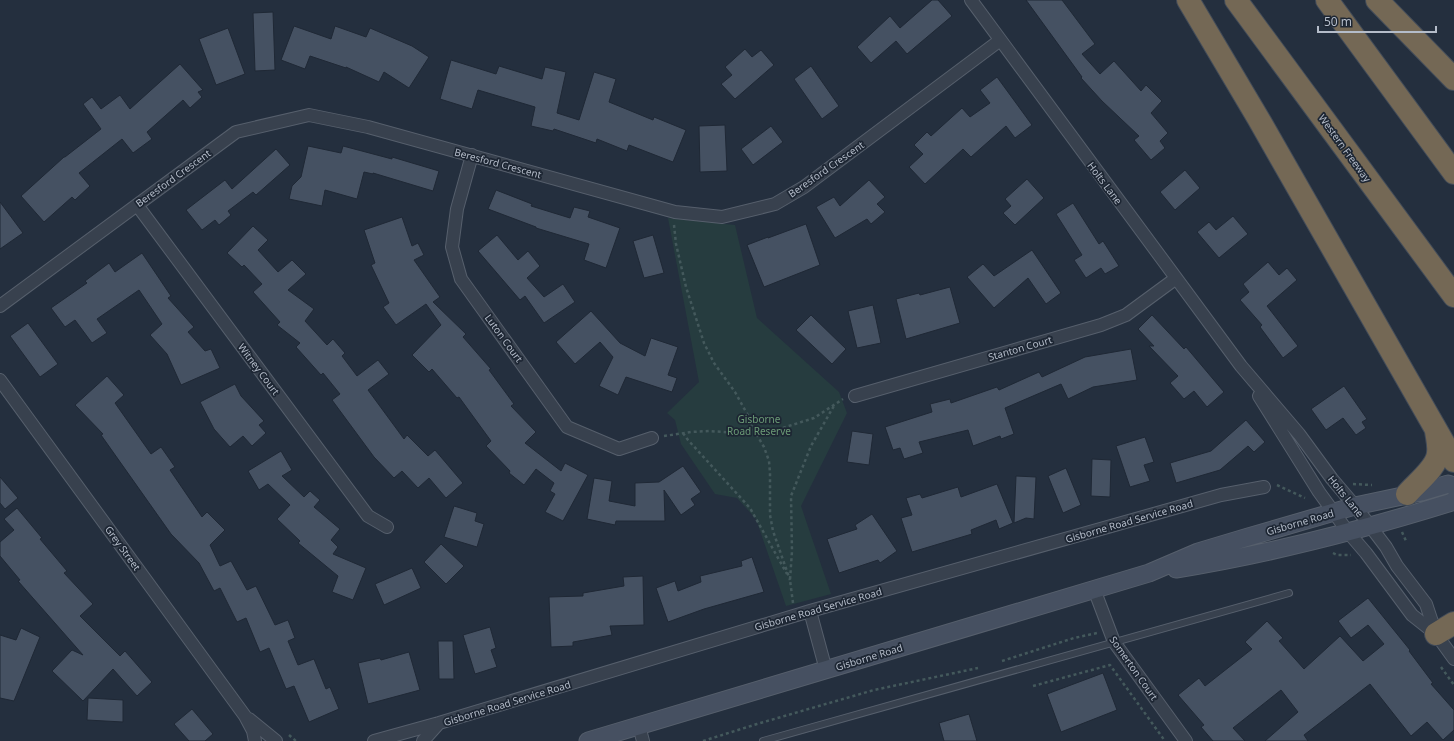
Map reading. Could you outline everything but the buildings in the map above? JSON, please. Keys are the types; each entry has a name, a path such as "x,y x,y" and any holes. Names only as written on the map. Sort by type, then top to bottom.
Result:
{"highway":[{"path":"1188,0 1258,118 1454,461"},
{"name":"Western Freeway","path":"1236,0 1454,296"},
{"path":"1326,0 1454,173"},
{"path":"1376,0 1454,79"},
{"path":"1407,494 1430,470 1436,460 1438,454 1436,430"},
{"path":"1436,634 1454,623"}],"main road":[{"name":"Gisborne Road","path":"1149,573 1198,552 1355,506 1421,492 1448,484 1454,486"},
{"name":"Gisborne Road","path":"588,741 641,733 826,670 1149,573 1233,558 1348,532 1452,502 1454,500"}],"street":[{"name":"Holts Lane","path":"970,0 1241,366 1299,434 1332,479 1386,546 1397,566 1426,604 1436,634"},
{"name":"Beresford Crescent","path":"0,306 236,132 308,115 368,127 672,211 722,217 775,204 804,187 1000,41"},
{"name":"Luton Court","path":"472,155 457,209 452,247 461,279 567,427 620,449 652,438"},
{"name":"Witney Court","path":"137,205 368,516 387,527"},
{"name":"Stanton Court","path":"855,396 1101,325 1126,315 1176,279"},
{"name":"Holts Lane","path":"1241,366 1286,441 1319,492 1348,532 1366,553 1412,615 1436,634 1454,659"},
{"name":"Grey Street","path":"0,380 245,716 253,731 255,741"},
{"name":"Gisborne Road Service Road","path":"374,741 810,611 1221,495 1264,487"},
{"name":"Somerton Court","path":"1094,589 1114,642 1186,741"},
{"path":"810,611 826,670"},
{"name":"Grey Street","path":"245,716 276,741"},
{"path":"423,741 438,723"}],"lane":[{"path":"762,741 1289,593"}],"path":[{"path":"672,211 676,244 686,287 704,343 714,363 750,418 751,424 769,461 770,515 773,531 790,580"},
{"path":"652,438 709,431 737,433 770,432 814,418 843,398 855,396"},
{"path":"794,616 790,580 792,551 791,496 811,446 835,404"},
{"path":"683,433 750,508 790,580"},
{"path":"1264,487 1278,485 1305,498"},
{"path":"995,663 1074,638 1109,631"},
{"path":"1033,686 1110,665 1165,741"},
{"path":"703,741 874,690 980,667"}],"green space":[{"name":"Gisborne Road Reserve","path":"668,218 735,225 757,318 839,392 847,413 801,506 831,594 786,606 756,519 737,498 715,494 681,444 675,420 667,413 699,382"}]}
